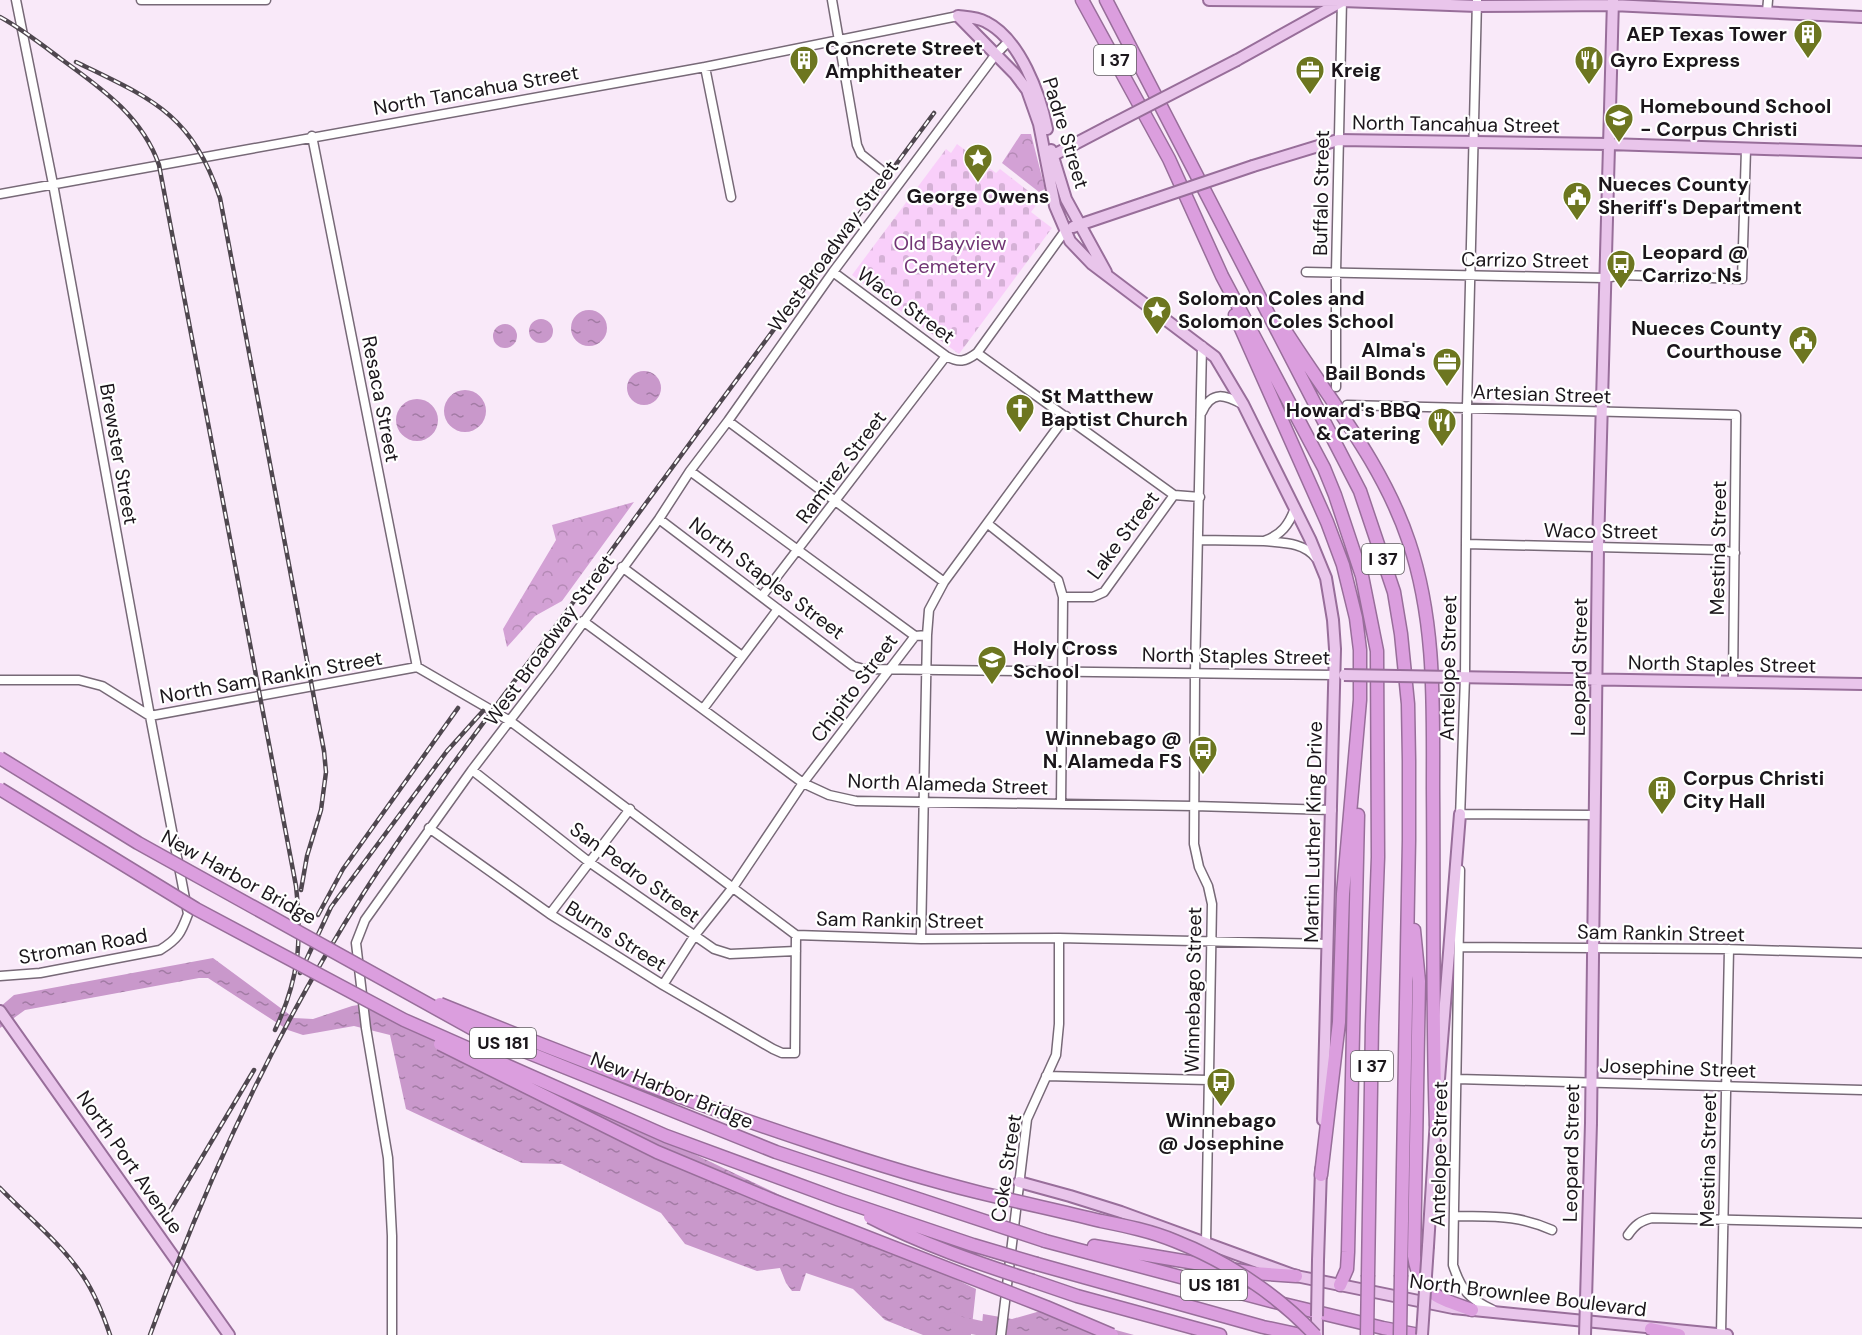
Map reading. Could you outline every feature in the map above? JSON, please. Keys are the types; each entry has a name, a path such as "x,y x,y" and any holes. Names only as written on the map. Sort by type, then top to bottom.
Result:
{"highway":[{"name":"I 37","path":"1083,0 1169,159 1222,276 1324,468 1362,576 1377,651 1378,857 1372,1037 1367,1335"},
{"name":"I 37","path":"1106,0 1359,491 1394,592 1408,704 1408,876 1400,1335"},
{"path":"1237,255 1369,455 1391,498 1409,542 1426,609 1430,649 1433,737 1436,1125"},
{"path":"1222,276 1236,318 1327,522 1343,565 1356,618 1360,650 1348,1252 1347,1269 1340,1285"},
{"path":"1321,1175 1339,1022 1343,894 1360,700"},
{"name":"New Harbor Bridge","path":"0,758 138,843 482,1034 776,1152 1045,1241 1383,1328 1421,1335"},
{"name":"US 181","path":"0,789 196,909 404,1020 666,1136 840,1200 973,1245 1263,1327 1301,1335"},
{"path":"1408,876 1419,981 1414,1256 1417,1274 1427,1290 1444,1300 1472,1310"},
{"path":"400,987 647,1085 822,1146 944,1183 1173,1240 1210,1256 1254,1283 1302,1320 1316,1335"},
{"path":"404,1020 430,1040 657,1152 1112,1335"},
{"path":"840,1200 903,1234 978,1263 1088,1299 1220,1335"},
{"path":"1045,1241 1168,1257 1254,1273 1296,1276"},
{"path":"1651,1329 1679,1335"}],"main road":[{"path":"1209,0 1768,6 1862,17"},
{"path":"1049,158 1237,60 1342,1"},
{"name":"Leopard Street","path":"1585,1335 1591,1123 1598,548 1613,3"},
{"name":"Padre Street","path":"958,16 986,22 1008,42 1027,68 1045,119 1055,206 1065,231 1080,253 1215,357"},
{"name":"Padre Street","path":"958,16 1015,74 1027,90 1049,158 1066,199 1078,224 1110,277"},
{"name":"North Tancahua Street","path":"1065,231 1078,224 1338,140 1608,144 1862,152"},
{"name":"Martin Luther King Drive","path":"1215,357 1243,404 1295,508 1326,578 1340,675 1332,810 1316,1335"},
{"name":"North Staples Street","path":"1340,675 1862,684"},
{"path":"1421,1335 1460,814"},
{"name":"North Port Avenue","path":"0,1011 229,1335"},
{"name":"North Brownlee Boulevard","path":"1019,1182 1080,1199 1206,1242 1296,1276 1472,1310 1726,1335"}],"street":[{"name":"Brewster Street","path":"16,0 53,184 188,914"},
{"path":"141,0 266,0"},
{"path":"832,0 857,145 861,154 881,170"},
{"name":"Buffalo Street","path":"1336,387 1338,140 1342,1"},
{"name":"Antelope Street","path":"1477,3 1467,407 1465,677 1460,814 1460,947 1453,1265 1460,1285 1482,1305 1501,1313"},
{"name":"North Tancahua Street","path":"0,194 705,67 958,16"},
{"name":"West Broadway Street","path":"392,1335 392,1236 388,1158 366,1028 356,943 365,920 429,828 659,519 690,471 833,272 996,54 1008,42"},
{"path":"705,67 731,197"},
{"name":"Resaca Street","path":"312,136 417,667"},
{"name":"Carrizo Street","path":"1306,272 1605,278 1622,275 1742,279 1746,148"},
{"path":"977,353 1065,231"},
{"name":"Waco Street","path":"833,272 956,362 966,361 977,353 1174,495"},
{"name":"Winnebago Street","path":"1202,345 1194,844 1199,867 1209,886 1212,904 1206,1242"},
{"name":"Ramirez Street","path":"762,596 946,356"},
{"path":"1201,416 1206,404 1214,397 1222,395 1243,404"},
{"name":"Artesian Street","path":"1347,405 1736,415"},
{"name":"Mestina Street","path":"1733,681 1736,415"},
{"name":"Chipito Street","path":"663,985 695,935 734,886 803,783 888,669 915,636 927,635 929,610 944,582 1066,416"},
{"path":"728,421 944,582"},
{"path":"690,471 915,636"},
{"path":"1174,495 1200,497"},
{"name":"Lake Street","path":"988,524 1058,580 1063,597 1094,597 1104,592 1174,495"},
{"path":"1264,541 1276,536 1286,527 1295,508"},
{"name":"North Staples Street","path":"659,519 853,666 864,669 1340,675"},
{"path":"1199,540 1264,541 1298,545 1310,551 1319,561"},
{"name":"Waco Street","path":"1466,544 1721,550 1735,553"},
{"path":"622,567 742,656"},
{"path":"1061,804 1063,597"},
{"path":"703,709 778,609"},
{"name":"North Alameda Street","path":"583,621 803,783 829,795 856,801 1332,810"},
{"path":"921,939 927,635"},
{"name":"Sam Rankin Street","path":"417,667 510,721 734,886 796,935 921,939 1059,938 1328,945"},
{"name":"North Sam Rankin Street","path":"0,680 79,680 102,686 150,716 417,667"},
{"name":"San Pedro Street","path":"472,770 590,862 714,949 730,954 796,951"},
{"path":"550,914 630,809"},
{"path":"1460,814 1594,815"},
{"name":"Burns Street","path":"429,828 550,914 663,985 782,1053 795,1053 796,951"},
{"name":"Stroman Road","path":"0,976 40,973 160,950 175,941 183,929 188,914"},
{"path":"796,935 796,951"},
{"name":"Coke Street","path":"1001,1335 1027,1119 1056,1055 1059,1024 1059,938"},
{"name":"Sam Rankin Street","path":"1460,947 1729,949 1862,953"},
{"name":"Mestina Street","path":"1721,1334 1729,949"},
{"path":"1046,1076 1209,1080"},
{"name":"Josephine Street","path":"1457,1079 1862,1090"},
{"path":"1454,1216 1515,1218 1552,1230"},
{"path":"1628,1235 1642,1220 1652,1218 1862,1223"}],"green space":[{"path":"1021,134 1031,134 1045,189 1039,192 1002,163"},
{"name":"Old Bayview Cemetery","path":"957,144 996,173 1000,169 1040,200 1031,212 1052,228 959,354 852,275 946,149 951,153"},
{"path":"634,502 562,601 535,616 507,647 503,629 556,540 552,525"}],"water":[{"path":"589,310 602,315 607,328 602,341 589,346 576,341 571,328 576,315"},
{"path":"541,319 546,320 552,326 552,336 546,342 541,343 536,342 530,336 529,331 530,326 536,320"},
{"path":"505,324 513,328 517,336 513,344 505,348 497,344 493,336 497,328"},
{"path":"644,371 656,376 661,388 656,400 644,405 632,400 627,388 632,376"},
{"path":"465,390 480,396 486,411 480,426 465,432 450,426 444,411 450,396"},
{"path":"417,399 432,405 438,420 432,435 417,441 402,435 396,420 402,405"},
{"path":"213,958 294,1018 313,1019 352,1006 377,1002 976,1289 971,1335 923,1335 885,1320 853,1289 806,1273 800,1291 792,1291 780,1268 757,1271 685,1244 661,1213 562,1164 522,1163 406,1109 390,1035 354,1026 303,1035 288,1030 208,978 25,1010 0,1028 0,1007 14,995"},
{"path":"1044,1310 1134,1335 981,1335 983,1314 1012,1319"}],"waterway":[{"path":"952,1320 960,1324 1013,1335"}],"railway":[{"path":"0,17 39,42 119,104 142,132 159,165 296,886 299,925 297,960 289,994 275,1030"},
{"path":"76,62 147,99 182,127 209,169 220,198 324,751 326,772 321,810 307,856 301,890"},
{"path":"150,1335 195,1221 244,1108 300,999 363,894 444,776 934,113"},
{"path":"318,915 343,869 458,708"},
{"path":"300,973 331,907 447,751 483,711"},
{"path":"170,1211 254,1070"},
{"path":"0,1188 74,1264 95,1297 110,1335"}],"place":[{"name":"AEP Texas Tower","path":"1808,60"},
{"name":"Concrete Street Amphitheater","path":"804,86"},
{"name":"Gyro Express","path":"1589,86"},
{"name":"Kreig","path":"1310,96"},
{"name":"Homebound School - Corpus Christi","path":"1619,144"},
{"name":"George Owens","path":"978,184"},
{"name":"Nueces County Sheriff's Department","path":"1577,222"},
{"name":"Leopard @ Carrizo Ns","path":"1621,290"},
{"name":"Solomon Coles and Solomon Coles School","path":"1157,336"},
{"name":"Nueces County Courthouse","path":"1803,366"},
{"name":"Alma's Bail Bonds","path":"1447,388"},
{"name":"St Matthew Baptist Church","path":"1020,434"},
{"name":"Howard's BBQ & Catering","path":"1442,448"},
{"name":"Holy Cross School","path":"992,686"},
{"name":"Winnebago @ N. Alameda FS","path":"1203,776"},
{"name":"Corpus Christi City Hall","path":"1662,816"},
{"name":"Winnebago @ Josephine","path":"1221,1108"}]}
